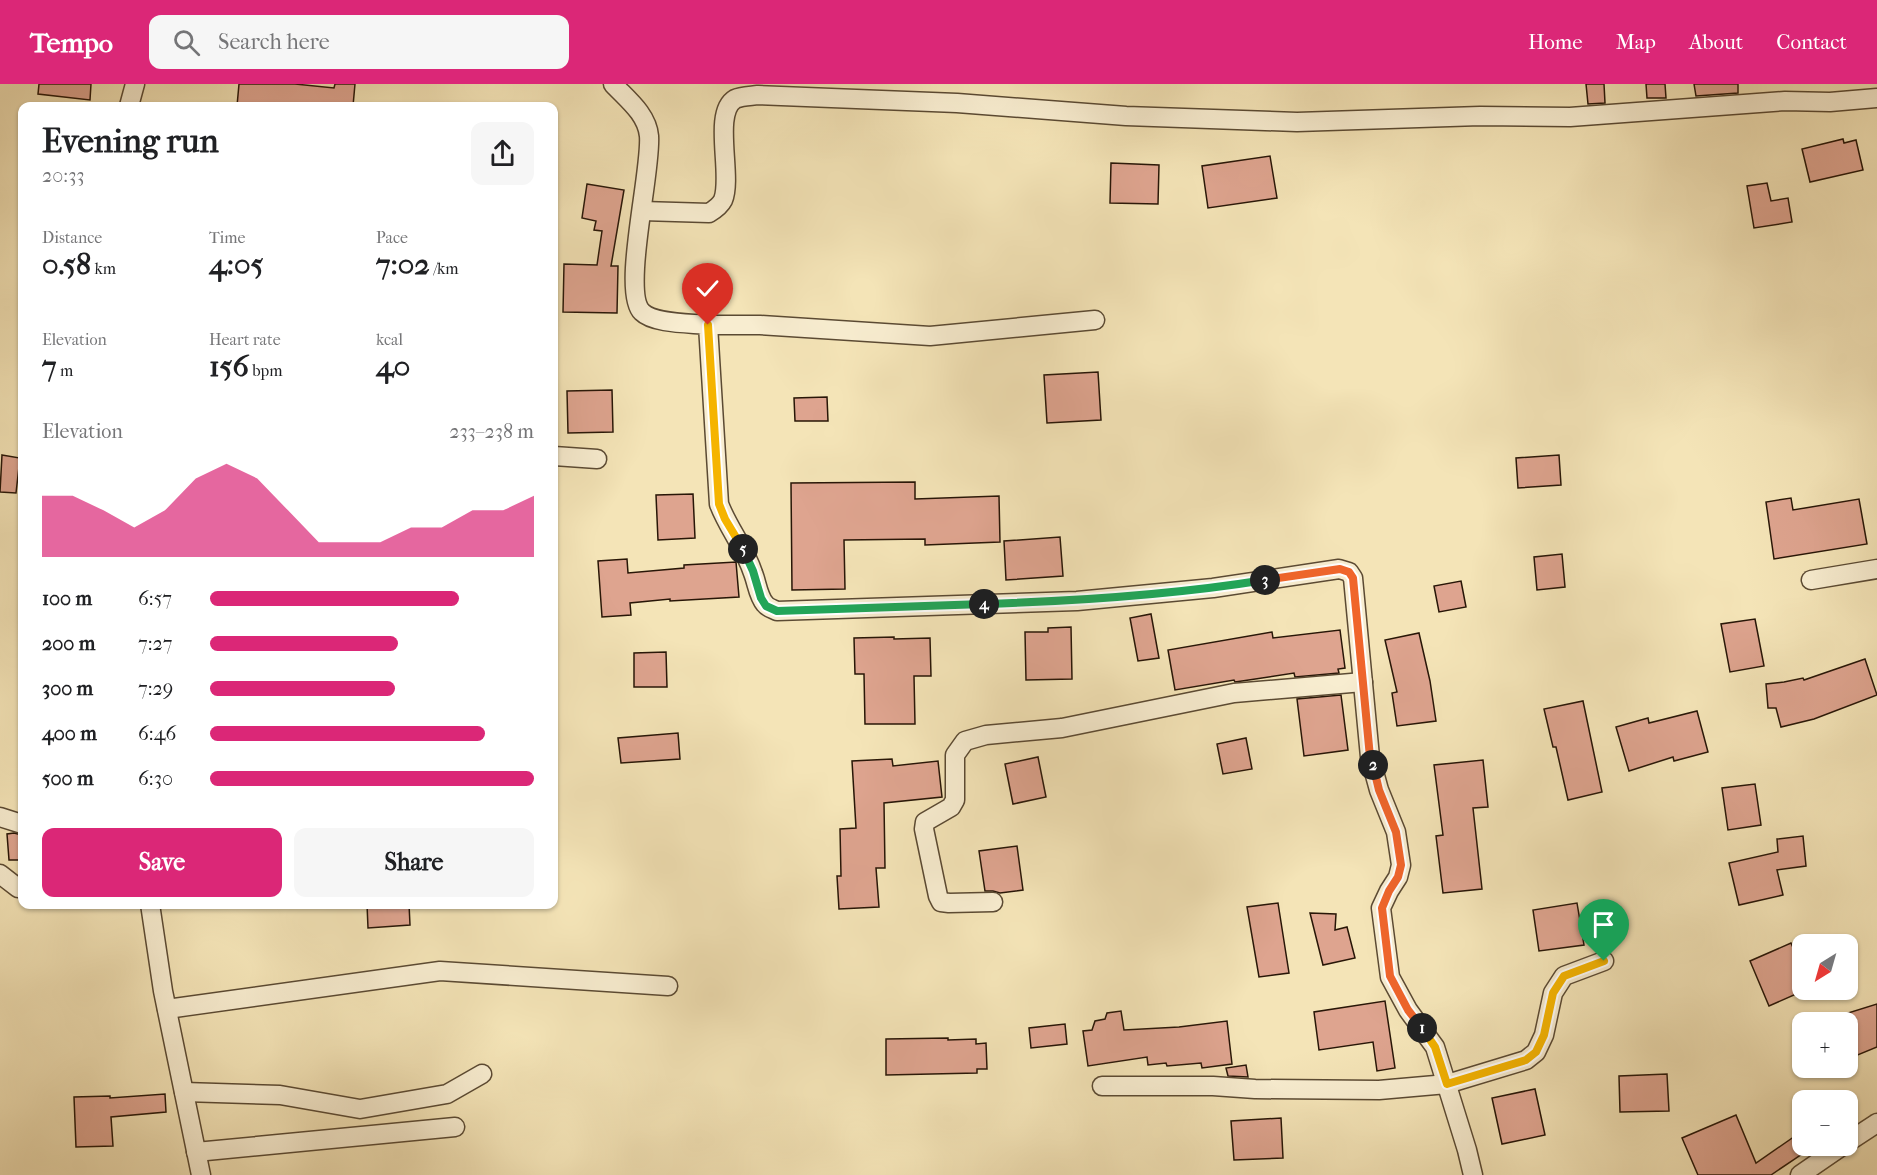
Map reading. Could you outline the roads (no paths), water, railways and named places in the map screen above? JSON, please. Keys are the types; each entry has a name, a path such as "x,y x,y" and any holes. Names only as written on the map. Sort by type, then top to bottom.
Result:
{"street":[{"path":"130,102 135,84"},
{"path":"613,84 636,106 649,135 634,265 635,300 640,312 652,319 708,325 760,325 930,336 1095,320"},
{"path":"642,211 709,213 717,208 723,199 726,165 724,118 727,106 736,99 758,94 957,103 1126,117 1297,122 1480,116 1570,117 1785,101 1830,102 1877,98"},
{"path":"708,325 719,504 753,571 761,598 766,606 777,611 1077,601 1213,588 1340,569 1349,572 1353,578 1370,757 1379,790 1396,832 1401,865 1398,877 1382,908 1390,976 1408,1010 1435,1047 1473,1175"},
{"path":"558,456 597,459"},
{"path":"1811,580 1877,569"},
{"path":"993,902 941,902 924,829 926,822 951,807 955,800 955,755 965,741 986,735 1062,728 1234,693 1363,682"},
{"path":"0,817 18,823"},
{"path":"0,874 18,888"},
{"path":"151,909 167,1009 201,1175"},
{"path":"1102,1086 1379,1090 1447,1084 1526,1060 1536,1052 1544,1035 1553,993 1564,976 1604,961"},
{"path":"167,1009 440,971 668,986"},
{"path":"184,1092 280,1095 360,1109 447,1094 482,1074"},
{"path":"1858,1135 1877,1123"},
{"path":"196,1152 455,1126"},
{"path":"1800,1175 1828,1156"}]}
